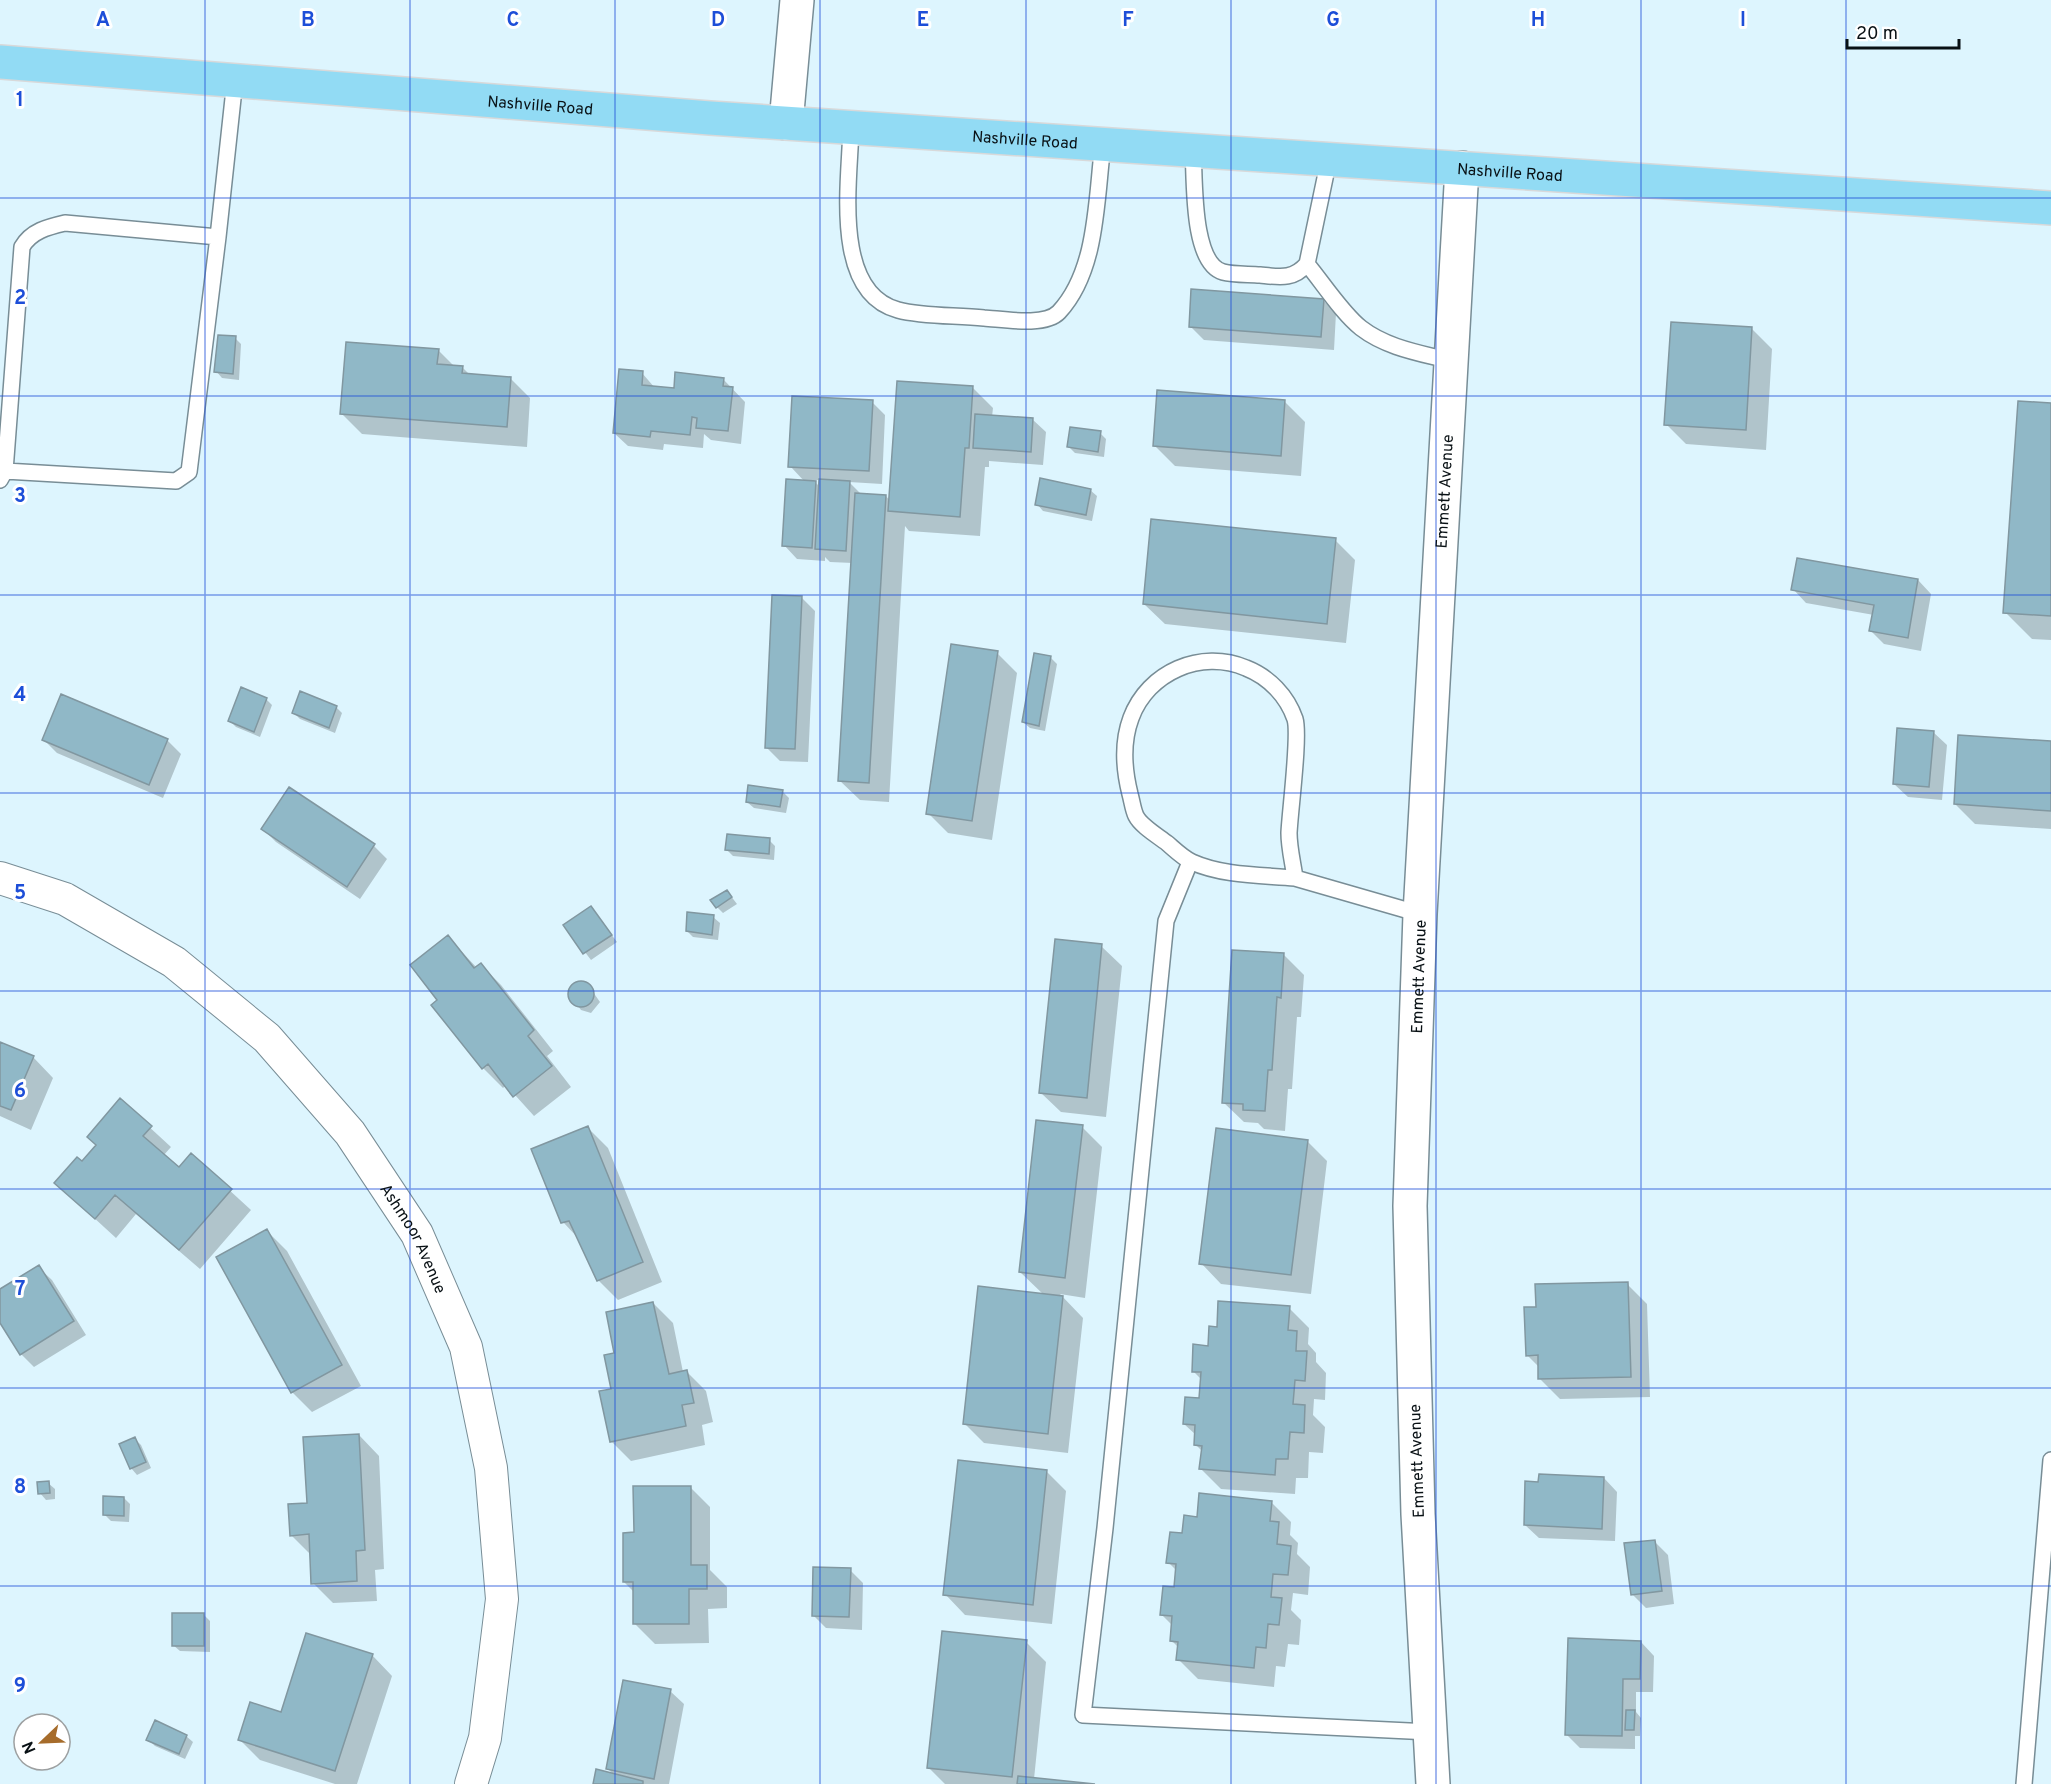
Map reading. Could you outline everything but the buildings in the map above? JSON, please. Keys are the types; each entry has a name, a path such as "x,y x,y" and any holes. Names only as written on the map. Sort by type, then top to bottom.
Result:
{"main road":[{"name":"Nashville Road","path":"0,62 786,123 2051,208"}],"street":[{"path":"786,123 797,0"},
{"name":"Emmett Avenue","path":"1433,1784 1418,1514 1410,1206 1420,914 1462,168"},
{"name":"Ashmoor Avenue","path":"0,878 65,899 174,962 267,1038 350,1133 417,1234 466,1347 491,1468 502,1599 485,1738 471,1784"}],"lane":[{"path":"218,237 65,223 48,227 27,237 22,247 2,475 176,481 189,472 218,237 235,80"},
{"path":"850,127 849,235 856,273 878,302 898,311 1030,322 1057,315 1074,292 1089,248 1103,144"},
{"path":"1193,150 1198,230 1202,247 1211,263 1221,272 1288,277 1299,273 1307,264 1329,159"},
{"path":"1307,264 1359,327 1394,345 1452,361"},
{"path":"1295,878 1289,836 1296,722 1287,702 1265,679 1237,664 1216,660 1194,662 1174,669 1155,682 1140,699 1130,719 1125,741 1125,776 1136,817 1190,862 1212,869 1295,878 1420,914"},
{"path":"1190,862 1166,921 1105,1528 1083,1715 1430,1732"},
{"path":"2024,1784 2051,1461"}]}
